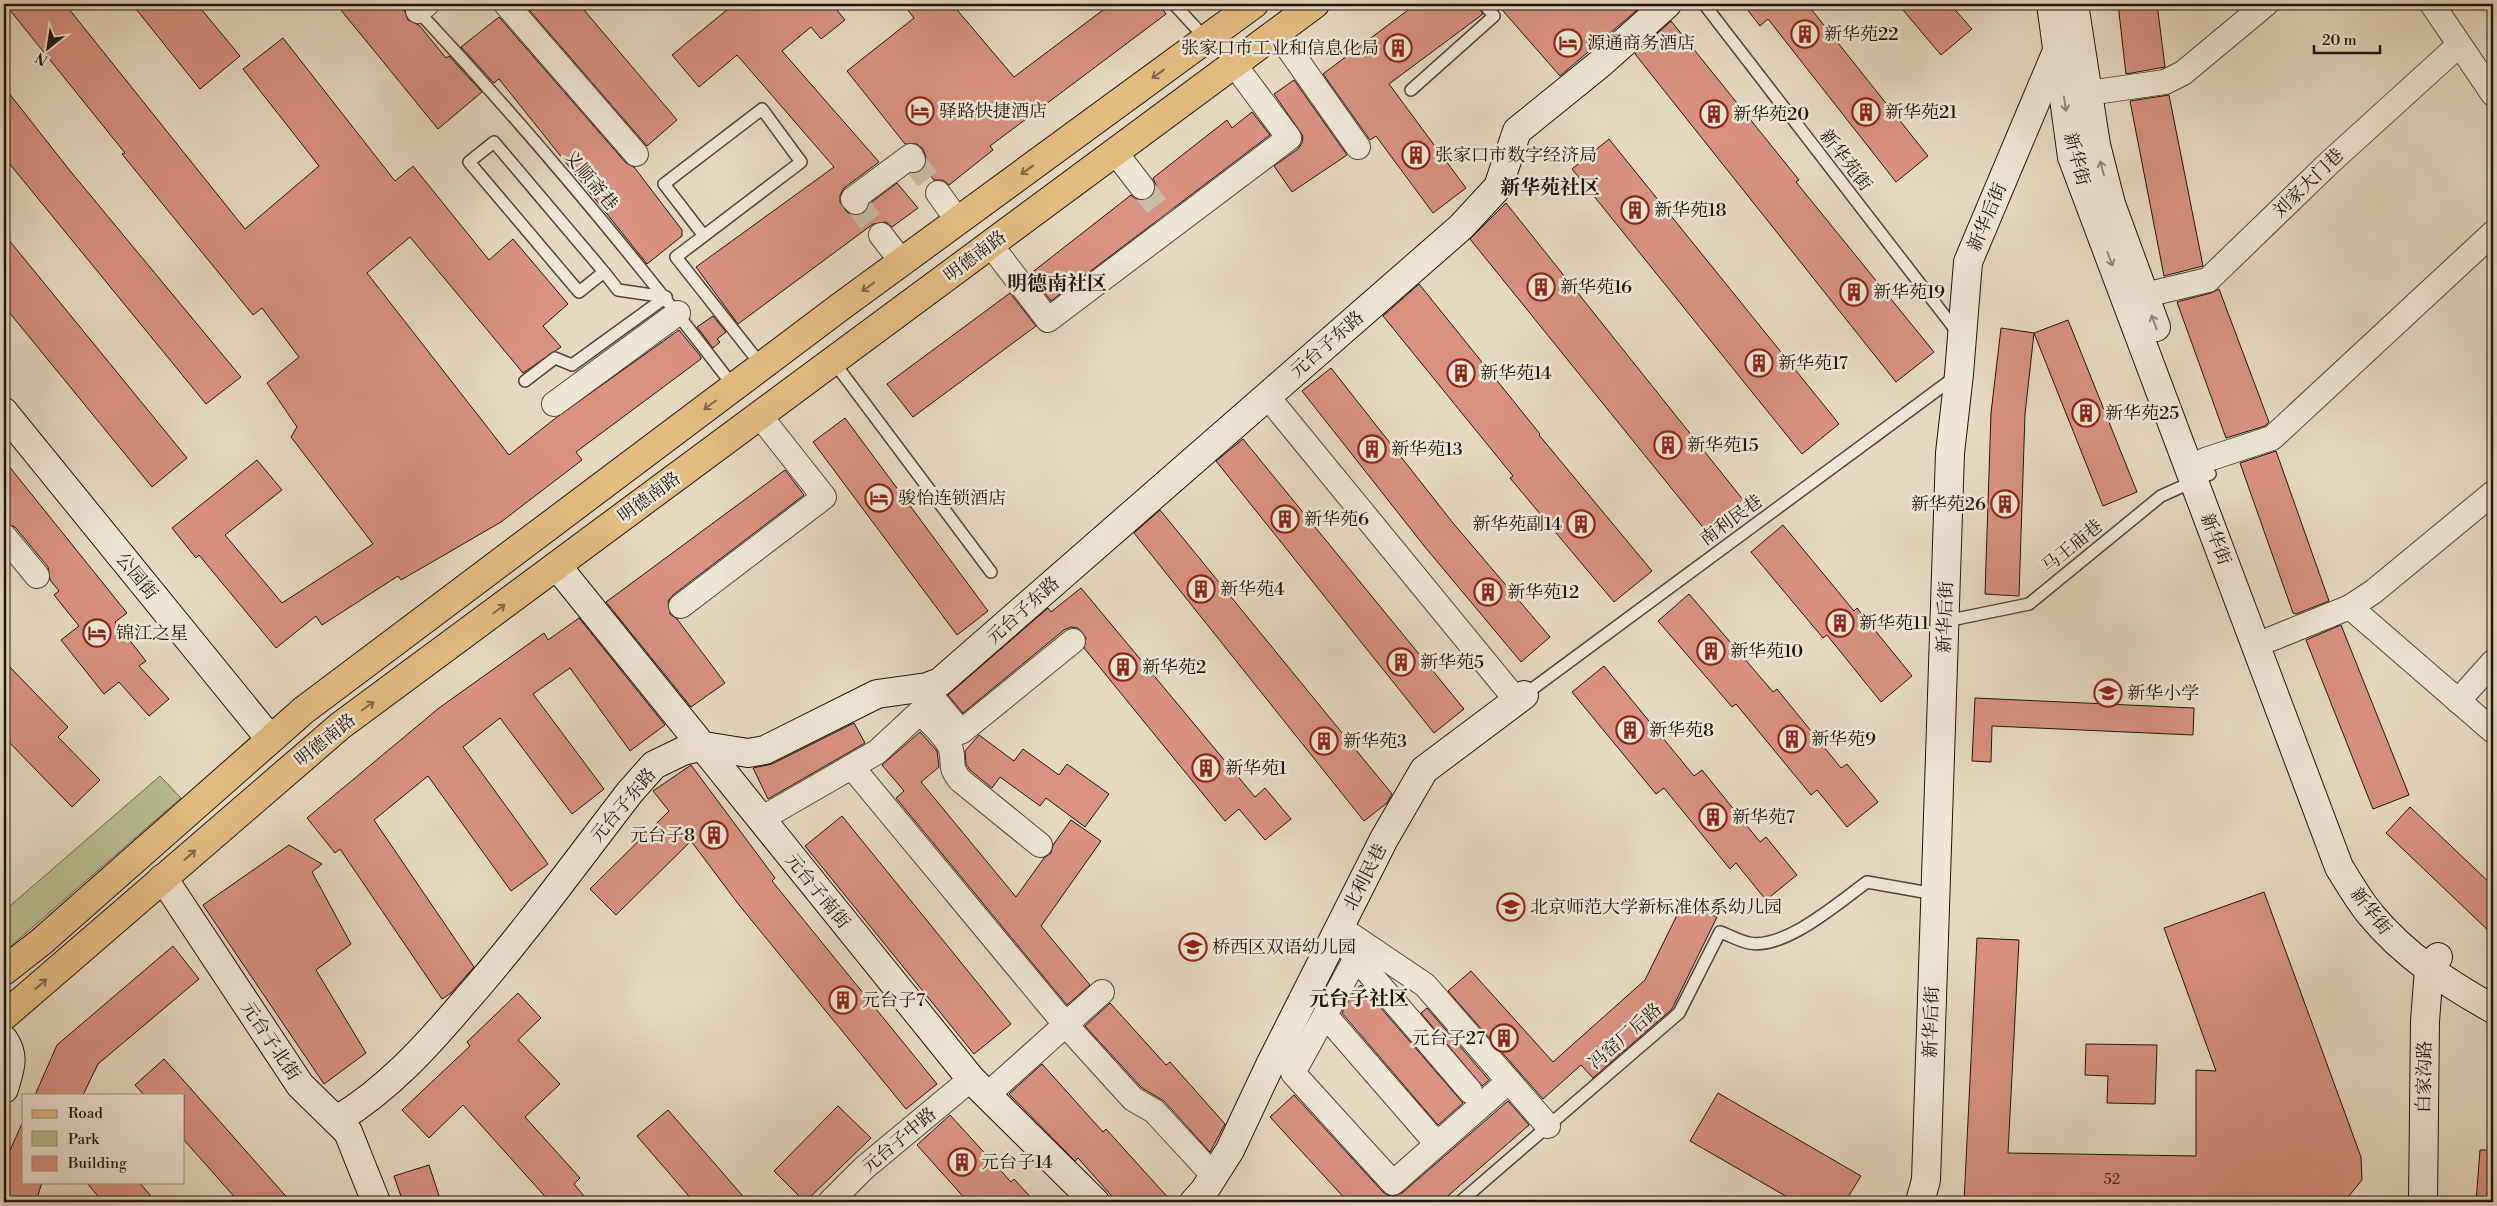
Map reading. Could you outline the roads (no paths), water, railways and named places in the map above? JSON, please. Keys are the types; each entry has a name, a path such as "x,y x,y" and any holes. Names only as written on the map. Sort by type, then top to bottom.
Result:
{"main road":[{"name":"明德南路","path":"4,971 48,935 304,710 762,366 1254,4"},
{"name":"明德南路","path":"4,1016 340,726 1315,4"}],"street":[{"path":"506,4 636,154"},
{"name":"元台子东路","path":"337,1120 367,1101 428,1045 497,965 646,773 664,758 704,746 748,753 765,750 876,694 915,697 940,682 1461,227 1498,187 1517,131 1601,63 1667,4"},
{"name":"新华街","path":"2050,4 2072,157 2271,639 2354,856 2383,904 2417,939 2450,984 2493,1009"},
{"name":"新华街","path":"2074,4 2096,145 2111,204 2144,295 2339,867 2370,914 2405,951 2458,971 2493,989"},
{"path":"2088,93 2165,82 2183,73 2266,4"},
{"path":"2433,4 2459,45 2492,90"},
{"path":"1277,32 1358,147"},
{"name":"刘家大门巷","path":"2144,295 2208,280 2328,164 2459,45"},
{"name":"新华后街","path":"1920,1202 1926,1180 1946,621 1950,453 1959,374 1968,262 2057,51"},
{"path":"990,244 1048,320 1170,223 1289,138 1234,64"},
{"path":"1115,152 1142,186"},
{"path":"856,202 853,199 860,193 911,156 913,160"},
{"path":"938,193 958,221"},
{"path":"2203,471 2272,438 2493,233"},
{"path":"881,235 902,262"},
{"path":"554,404 672,305"},
{"path":"1267,396 1520,698"},
{"name":"公园街","path":"4,412 270,739"},
{"path":"681,606 824,497 760,416"},
{"path":"2271,639 2350,608 2373,592 2493,493"},
{"path":"4,536 37,576"},
{"name":"元台子南街","path":"556,566 979,1087 1095,1202"},
{"path":"2350,608 2493,731"},
{"path":"915,697 962,732 1073,641"},
{"path":"2458,701 2493,662"},
{"path":"761,819 877,752 915,697"},
{"path":"915,697 951,750 952,770 960,780 1040,844"},
{"name":"北利民巷","path":"1194,1202 1204,1191 1230,1150 1384,839 1424,770 1520,698"},
{"path":"852,767 1065,1024 1133,1099 1154,1111 1214,1176"},
{"name":"元台子北街","path":"163,878 300,1085 318,1105 337,1120 352,1140 376,1202"},
{"path":"1338,931 1356,958 1470,1091"},
{"path":"1338,931 1425,985 1548,1126"},
{"path":"1356,958 1293,1073 1393,1183 1509,1080"},
{"name":"白家沟路","path":"2423,1202 2425,1021 2434,963"},
{"name":"元台子中路","path":"830,1202 864,1168 1065,1024 1102,992"},
{"path":"1325,1015 1437,1144"},
{"path":"4,1040 11,1051 11,1063 4,1089"}],"lane":[{"path":"1174,4 1206,39"},
{"path":"1411,90 1494,16 1484,4"},
{"name":"新华苑街","path":"1704,4 1961,337"},
{"name":"义顺斋巷","path":"419,6 672,305 734,387"},
{"path":"704,236 664,184 762,109 800,162 704,236 676,257 762,366"},
{"path":"604,272 579,292 469,162 494,142 604,272 618,290 672,305"},
{"path":"525,381 555,358 572,365 672,305"},
{"path":"833,361 991,572"},
{"name":"南利民巷","path":"1520,698 1959,374"},
{"name":"马王庙巷","path":"1946,621 2029,604 2161,496 2203,471"},
{"name":"冯窑厂后路","path":"1460,1202 1679,1012 1720,932 1750,943 1774,942 1802,927 1867,882 1935,894"}],"tunnel":[{"path":"913,160 938,193"},
{"path":"1142,187 1168,221"},
{"path":"856,202 881,235"}],"place":[{"name":"新华苑22","path":"1805,34"},
{"name":"源通商务酒店","path":"1568,43"},
{"name":"张家口市工业和信息化局","path":"1398,48"},
{"name":"驿路快捷酒店","path":"920,111"},
{"name":"新华苑21","path":"1866,112"},
{"name":"新华苑20","path":"1714,114"},
{"name":"张家口市数字经济局","path":"1416,155"},
{"name":"新华苑18","path":"1635,210"},
{"name":"新华苑16","path":"1541,287"},
{"name":"新华苑19","path":"1854,292"},
{"name":"新华苑17","path":"1759,363"},
{"name":"新华苑14","path":"1461,373"},
{"name":"新华苑25","path":"2086,413"},
{"name":"新华苑15","path":"1668,445"},
{"name":"新华苑13","path":"1372,449"},
{"name":"骏怡连锁酒店","path":"879,498"},
{"name":"新华苑26","path":"2005,504"},
{"name":"新华苑6","path":"1285,519"},
{"name":"新华苑副14","path":"1581,524"},
{"name":"新华苑4","path":"1201,589"},
{"name":"新华苑12","path":"1488,592"},
{"name":"新华苑11","path":"1840,623"},
{"name":"锦江之星","path":"97,633"},
{"name":"新华苑10","path":"1711,651"},
{"name":"新华苑5","path":"1401,662"},
{"name":"新华苑2","path":"1123,667"},
{"name":"新华小学","path":"2108,693"},
{"name":"新华苑8","path":"1630,730"},
{"name":"新华苑9","path":"1792,739"},
{"name":"新华苑3","path":"1324,741"},
{"name":"新华苑1","path":"1206,768"},
{"name":"新华苑7","path":"1713,817"},
{"name":"元台子8","path":"714,835"},
{"name":"北京师范大学新标准体系幼儿园","path":"1511,907"},
{"name":"桥西区双语幼儿园","path":"1193,947"},
{"name":"元台子7","path":"843,1000"},
{"name":"元台子27","path":"1504,1038"},
{"name":"元台子14","path":"962,1162"}],"district":[{"name":"新华苑社区","path":"1550,187"},
{"name":"明德南社区","path":"1057,283"},
{"name":"元台子社区","path":"1359,998"}]}
